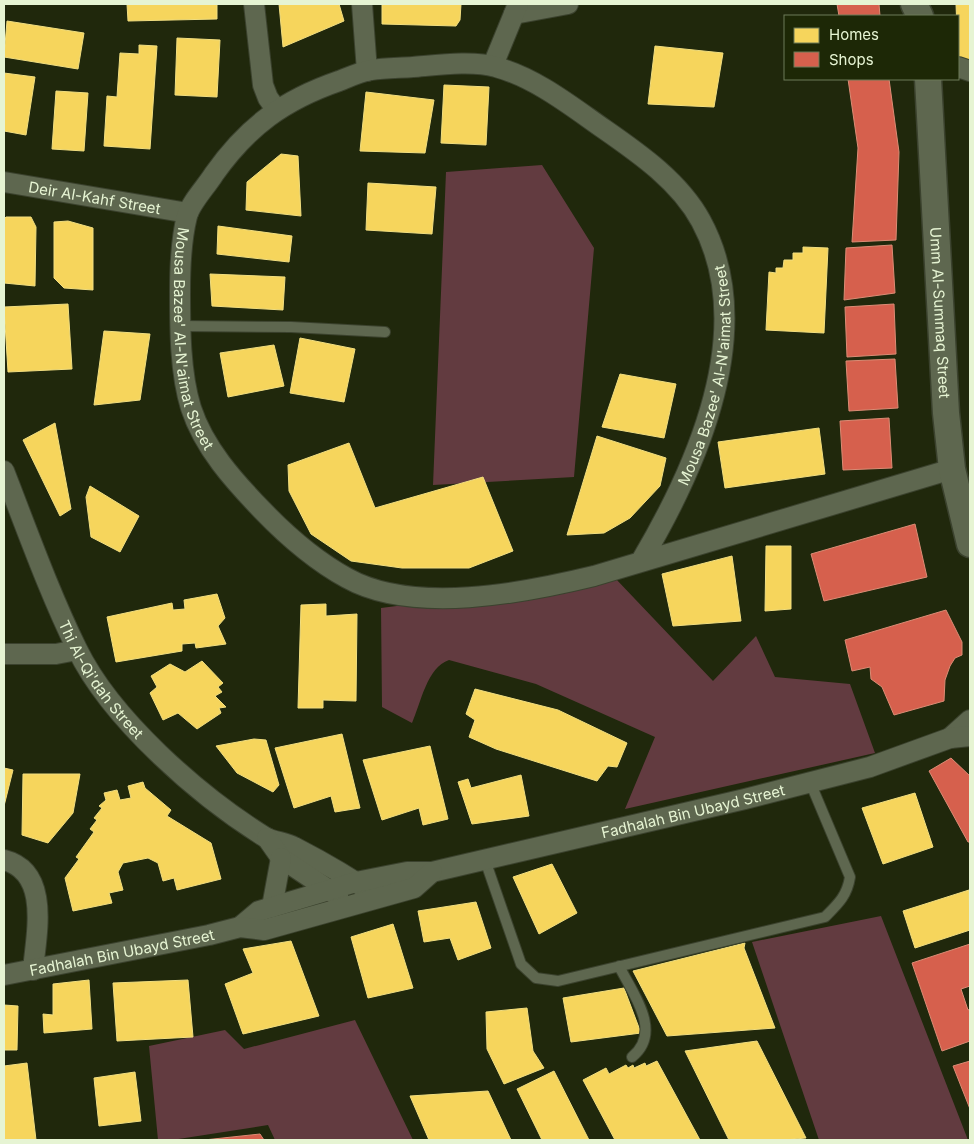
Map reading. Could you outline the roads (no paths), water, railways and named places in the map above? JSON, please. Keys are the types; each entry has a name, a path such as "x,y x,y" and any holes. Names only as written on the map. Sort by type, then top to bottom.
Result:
{"street":[{"path":"254,4 263,85 268,98 276,109"},
{"path":"362,4 367,71"},
{"path":"492,65 516,9 568,4"},
{"name":"Mousa Bazee' Al-N'aimat Street","path":"641,560 664,521 707,419 724,345 725,306 722,278 714,249 699,218 679,191 655,167 566,103 524,78 492,65 445,64 367,71 318,88 276,109 244,138 220,166 188,213 180,268 180,326 190,406 203,436 236,483 275,523 309,552 350,580 388,592 424,598 485,597 543,588 641,560 952,469"},
{"name":"Umm Al-Summaq Street","path":"928,80 946,413 952,469 970,544"},
{"name":"Deir Al-Kahf Street","path":"4,182 188,213"},
{"name":"Thi Al-Qi'dah Street","path":"4,471 77,650 120,712 170,764 267,838 281,858 330,890 349,906"},
{"path":"4,654 56,654 77,650"},
{"name":"Fadhalah Bin Ubayd Street","path":"950,738 970,720"},
{"name":"Fadhalah Bin Ubayd Street","path":"240,927 259,912 356,882 407,872 432,872 485,860 870,767 950,738 970,736"},
{"name":"Thi Al-Qi'dah Street","path":"267,838 291,845 356,882 378,897"},
{"path":"272,907 281,858"},
{"path":"4,860 24,871 33,885 37,921 33,970"},
{"name":"Fadhalah Bin Ubayd Street","path":"4,975 209,935 240,927 264,930 414,888 432,872"}],"lane":[{"path":"180,326 291,327 384,332"},
{"path":"485,860 521,964 526,971 536,978 558,981 825,917 840,903 848,891 850,877 810,782"},
{"path":"620,966 644,1018 647,1032 641,1050 632,1057"}]}
